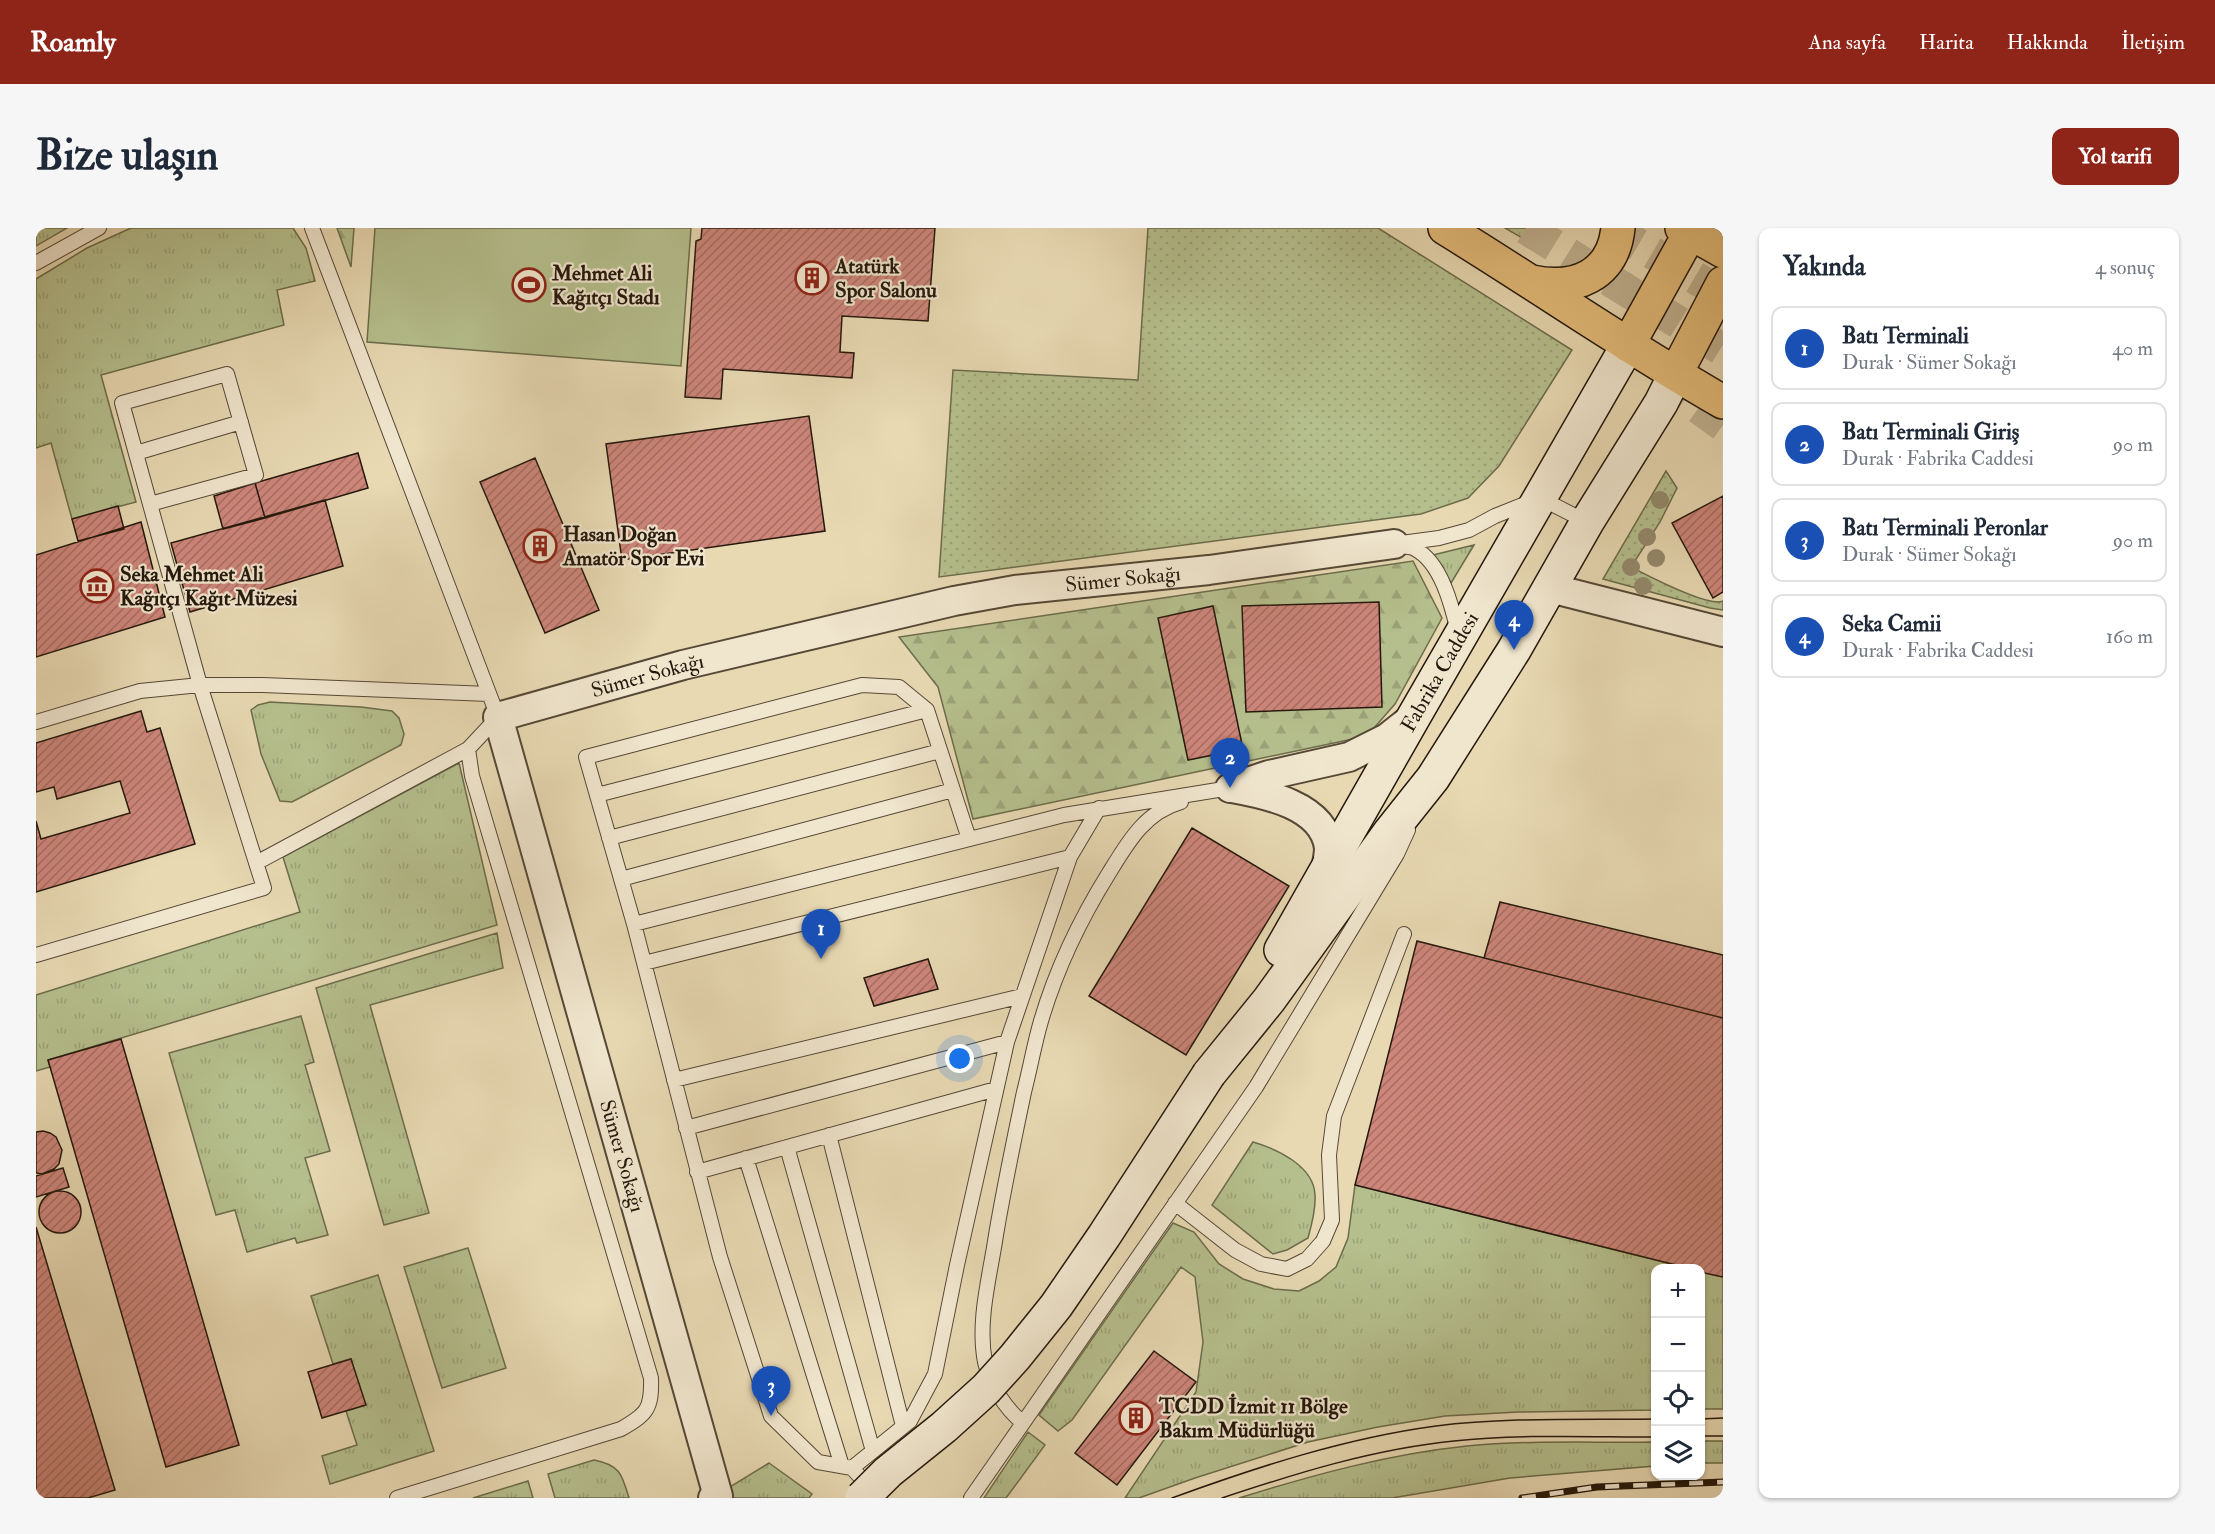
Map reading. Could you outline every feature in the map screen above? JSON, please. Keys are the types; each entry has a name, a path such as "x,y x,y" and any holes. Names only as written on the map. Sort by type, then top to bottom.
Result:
{"highway":[{"path":"1445,228 1628,345 1723,402"},
{"path":"1532,282 1551,286 1566,285 1587,277 1601,268 1610,255 1617,239 1618,228"},
{"path":"1628,345 1686,230 1723,251"},
{"path":"1676,374 1723,283"}],"main road":[{"name":"Fabrika Caddesi","path":"1209,1074 1325,876 1413,718 1628,345"},
{"path":"852,1477 888,1472 977,1396 1015,1357 1056,1306 1209,1074 1269,1000 1390,832 1433,778 1514,650 1587,522 1676,374"}],"street":[{"name":"Sümer Sokağı","path":"715,1497 493,706 683,665 954,601 1015,590 1198,571 1394,544"},
{"path":"1550,588 1723,632"},
{"path":"1230,788 1269,775 1349,758 1387,738 1413,718"},
{"path":"1230,788 1280,798 1295,805 1311,818 1323,830 1329,848 1325,876"}],"lane":[{"path":"36,263 99,228"},
{"path":"312,228 493,706"},
{"path":"36,955 264,888 200,685 122,403 227,374 256,475 150,504"},
{"path":"136,453 241,422"},
{"path":"1540,498 1587,522"},
{"name":"Sümer Sokağı","path":"1394,544 1439,538 1469,530 1540,498"},
{"path":"1394,544 1415,548 1427,558 1446,588 1459,638"},
{"path":"36,722 140,691 200,685 262,685 493,706"},
{"path":"878,1498 852,1477 818,1462 771,1416 720,1257 634,924 586,758 862,685 899,687 927,710 969,839"},
{"path":"256,863 468,749 493,706"},
{"path":"597,795 927,710"},
{"path":"397,1498 621,1429 642,1417 652,1399 651,1378 472,776 468,749"},
{"path":"609,838 940,751"},
{"path":"971,1498 1273,1058 1396,854 1433,778"},
{"path":"634,924 1099,808 1230,788"},
{"path":"1023,1423 1010,1412 986,1364 983,1326 1000,1208 1040,1023 1055,979 1095,894 1128,842 1146,820 1170,805 1230,788"},
{"path":"621,879 953,790"},
{"path":"852,1477 873,1451 910,1421 936,1374 957,1265 1007,1042 1070,857 1099,808"},
{"path":"644,963 1070,857"},
{"path":"1175,1203 1235,1250 1261,1264 1287,1269 1307,1259 1323,1241 1332,1220 1329,1155 1334,1116 1404,934"},
{"path":"674,1080 1022,996"},
{"path":"686,1128 1007,1042"},
{"path":"697,1172 996,1089"},
{"path":"829,1135 903,1426"},
{"path":"787,1147 873,1451"},
{"path":"746,1158 852,1477"}],"green space":[{"path":"36,228 67,228 36,246"},
{"path":"131,228 293,228 306,248 315,281 277,290 284,325 101,375 136,502 72,519 51,443 36,448 36,279 87,248"},
{"path":"337,228 354,228 351,267"},
{"name":"Mehmet Ali Kağıtçı Stadı","path":"375,228 691,228 681,366 367,342"},
{"path":"1148,228 1378,228 1572,350 1499,466 1468,498 1421,514 939,577 953,370 1138,380"},
{"path":"1505,228 1549,228 1552,230 1541,249"},
{"path":"1666,471 1677,488 1660,522 1631,567 1705,600 1723,601 1723,610 1603,579"},
{"path":"1474,545 1451,583 1433,555"},
{"path":"1413,561 1442,618 1395,704 1367,736 973,819 938,687 899,637"},
{"path":"270,702 392,711 399,718 404,734 401,745 292,802 280,801 261,754 251,710 258,705"},
{"path":"459,763 497,925 48,1060 50,1067 36,1071 36,995 300,912 283,857"},
{"path":"497,933 503,968 370,1005 429,1213 384,1225 316,988"},
{"path":"301,1016 314,1062 305,1065 330,1151 305,1158 328,1235 297,1243 295,1238 247,1252 235,1210 216,1215 169,1053"},
{"path":"1253,1142 1273,1149 1293,1160 1308,1175 1315,1195 1308,1238 1287,1250 1273,1254 1212,1205"},
{"path":"1355,1185 1672,1264 1651,1264 1651,1410 1518,1412 1445,1416 1378,1427 1308,1442 1139,1498 1125,1498 1196,1392 1203,1342 1195,1277 1181,1267 1072,1420 1058,1431 1039,1415 1173,1223 1194,1232 1219,1264 1243,1279 1274,1289 1299,1291 1319,1281 1336,1267 1348,1238"},
{"path":"468,1248 506,1368 442,1388 404,1267"},
{"path":"1705,1273 1723,1277 1723,1409 1705,1409"},
{"path":"378,1275 434,1451 330,1484 322,1456 357,1445 346,1411 365,1405 351,1359 333,1364 311,1296"},
{"path":"1028,1432 1045,1445 1006,1498 984,1498"},
{"path":"1705,1441 1723,1441 1723,1463 1705,1463"},
{"path":"1561,1442 1651,1442 1651,1466 1510,1478 1392,1498 1239,1498 1352,1466 1409,1454 1467,1446"},
{"path":"594,1460 603,1462 619,1472 629,1498 555,1498 548,1474"},
{"path":"769,1463 812,1494 809,1498 730,1498 728,1488"},
{"path":"528,1481 533,1498 473,1498"}],"building":[{"name":"Atatürk Spor Salonu","path":"702,228 935,228 928,321 842,316 840,352 854,353 852,378 723,369 721,399 685,397 696,241 701,239"},
{"path":"809,416 825,531 622,560 606,444"},
{"path":"358,453 368,488 265,518 255,483"},
{"name":"Hasan Doğan Amatör Spor Evi","path":"535,458 599,610 545,633 480,482"},
{"path":"255,483 265,518 223,529 214,496"},
{"path":"1723,496 1723,592 1713,598 1672,523"},
{"path":"325,500 343,566 190,612 171,543"},
{"path":"118,506 124,529 78,541 72,519"},
{"name":"Seka Mehmet Ali Kağıtçı Kağıt Müzesi","path":"141,522 165,617 36,657 36,555"},
{"path":"1379,602 1382,707 1246,712 1242,606"},
{"path":"1213,606 1243,749 1188,760 1158,618"},
{"path":"141,711 147,732 160,728 195,844 36,892 36,821 41,839 130,813 120,781 57,799 54,787 36,792 36,743"},
{"path":"1192,828 1289,886 1186,1055 1089,996"},
{"path":"1500,902 1723,955 1723,1018 1484,958"},
{"path":"1417,941 1723,1018 1723,1277 1705,1273 1705,1264 1672,1264 1355,1185"},
{"path":"928,959 938,989 874,1006 864,978"},
{"path":"121,1039 239,1445 166,1467 48,1060"},
{"path":"43,1131 56,1137 62,1150 59,1164 42,1174 36,1173 36,1132"},
{"path":"63,1168 69,1187 36,1197 36,1176"},
{"path":"60,1191 68,1192 75,1197 80,1204 80,1220 75,1227 68,1232 60,1233 52,1232 45,1227 40,1220 39,1212 40,1204 45,1197 52,1192"},
{"path":"36,1227 115,1490 88,1498 36,1498"},
{"name":"TCDD İzmit 11 Bölge Bakım Müdürlüğü","path":"1154,1351 1196,1382 1117,1485 1075,1453"},
{"path":"351,1359 366,1405 322,1418 308,1372"}],"tunnel":[{"path":"1526,228 1723,350"},
{"path":"1610,228 1723,294"},
{"path":"1659,379 1723,425"}],"tram line":[{"path":"1705,1419 1723,1418"},
{"path":"1172,1498 1302,1455 1402,1431 1490,1421 1651,1419"},
{"path":"1705,1436 1723,1436"},
{"path":"1222,1498 1336,1463 1424,1445 1504,1437 1651,1437"}],"railway":[{"path":"1522,1498 1597,1487 1723,1482"}],"place":[{"name":"Atatürk Spor Salonu","path":"812,278"},
{"name":"Mehmet Ali Kağıtçı Stadı","path":"529,285"},
{"name":"Hasan Doğan Amatör Spor Evi","path":"540,546"},
{"name":"Seka Mehmet Ali Kağıtçı Kağıt Müzesi","path":"97,586"},
{"name":"Seka Camii","path":"1514,650"},
{"name":"Batı Terminali Giriş","path":"1230,788"},
{"name":"Batı Terminali","path":"821,959"},
{"name":"Batı Terminali Peronlar","path":"771,1416"},
{"name":"TCDD İzmit 11 Bölge Bakım Müdürlüğü","path":"1136,1418"}]}
